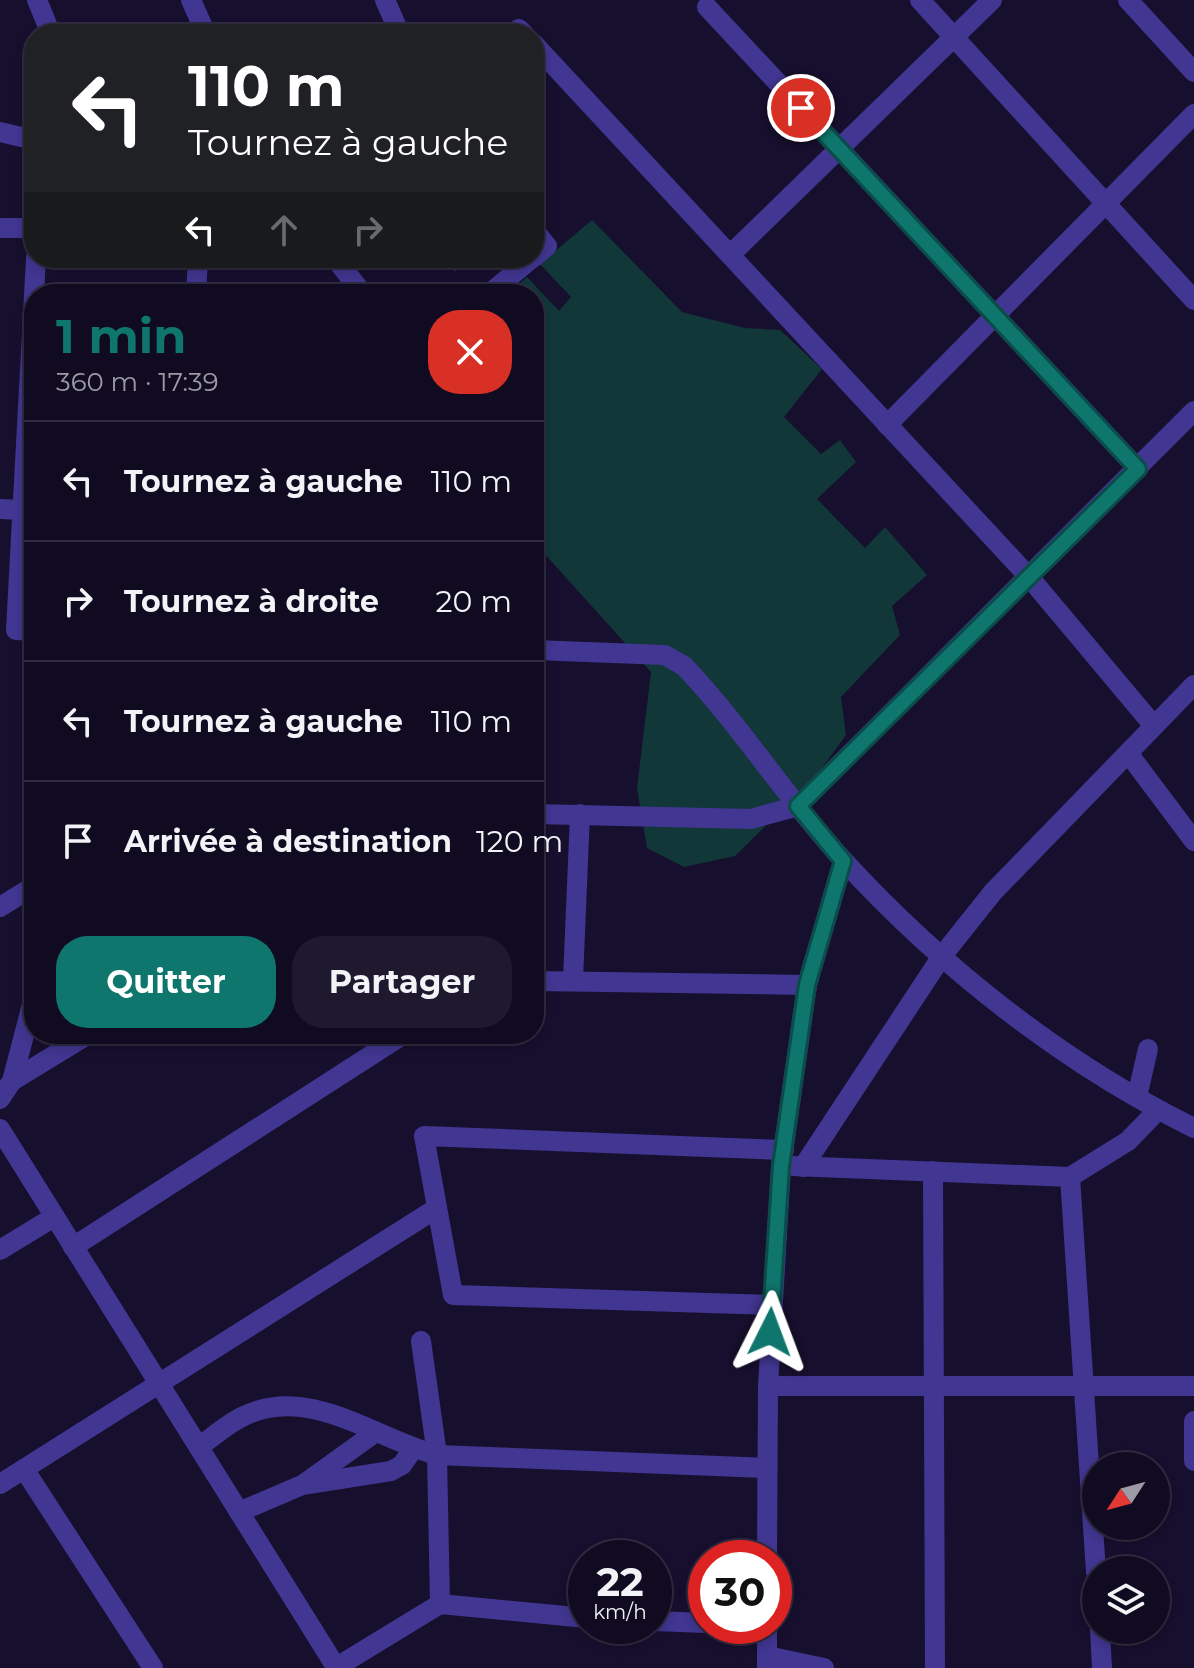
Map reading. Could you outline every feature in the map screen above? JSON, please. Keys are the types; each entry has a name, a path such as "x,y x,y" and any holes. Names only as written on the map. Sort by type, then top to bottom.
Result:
{"street":[{"path":"37,0 47,24"},
{"path":"191,0 202,24"},
{"path":"385,0 396,24"},
{"path":"920,0 1194,300"},
{"path":"730,255 992,0"},
{"path":"1128,0 1194,72"},
{"path":"707,7 1138,469"},
{"path":"544,55 1030,578 1154,726"},
{"path":"887,425 1194,114"},
{"path":"0,132 24,138"},
{"path":"0,228 24,228"},
{"path":"343,268 355,284"},
{"path":"501,284 520,268"},
{"path":"544,814 751,819 798,806 1030,578 1194,411"},
{"path":"24,477 16,630 24,630"},
{"path":"0,509 22,510"},
{"path":"544,650 665,655 684,666 843,861 942,956 1051,1040 1158,1110 1194,1128"},
{"path":"803,1167 942,956 993,892 1194,685"},
{"path":"1128,753 1194,841"},
{"path":"573,980 580,814"},
{"path":"767,1540 768,1386 783,1158 807,985 843,861"},
{"path":"0,907 24,892"},
{"path":"544,981 807,985"},
{"path":"0,1099 12,1081 24,1035"},
{"path":"12,1081 73,1044"},
{"path":"73,1247 388,1044"},
{"path":"1137,1097 1148,1049"},
{"path":"772,1305 453,1295 424,1136 783,1158 803,1167 1070,1177 1128,1141 1158,1110"},
{"path":"0,1129 335,1668 440,1604 568,1616"},
{"path":"933,1171 935,1668"},
{"path":"1070,1177 1095,1556"},
{"path":"0,1484 437,1208"},
{"path":"0,1250 54,1217"},
{"path":"421,1341 437,1455 440,1604"},
{"path":"768,1386 1194,1386"},
{"path":"199,1447 246,1415 294,1405 347,1419 413,1449 437,1455 767,1468"},
{"path":"1194,1421 1194,1461"},
{"path":"239,1512 302,1485 376,1432"},
{"path":"302,1485 391,1471 402,1465 413,1449"},
{"path":"24,1469 153,1668"},
{"path":"1101,1644 1102,1668"},
{"path":"767,1662 824,1668"}],"green space":[{"path":"592,220 682,312 745,328 780,330 822,369 784,417 821,454 840,440 856,462 817,499 865,548 885,527 927,575 892,606 900,635 841,697 846,735 816,776 735,856 684,867 647,848 637,788 651,672 544,553 544,295 559,311 571,297 544,268 544,261"},
{"path":"527,277 534,284 519,284"}],"route":[{"path":"770,1332 781,1166 807,985 843,861 798,806 1138,469 801,108"}]}
